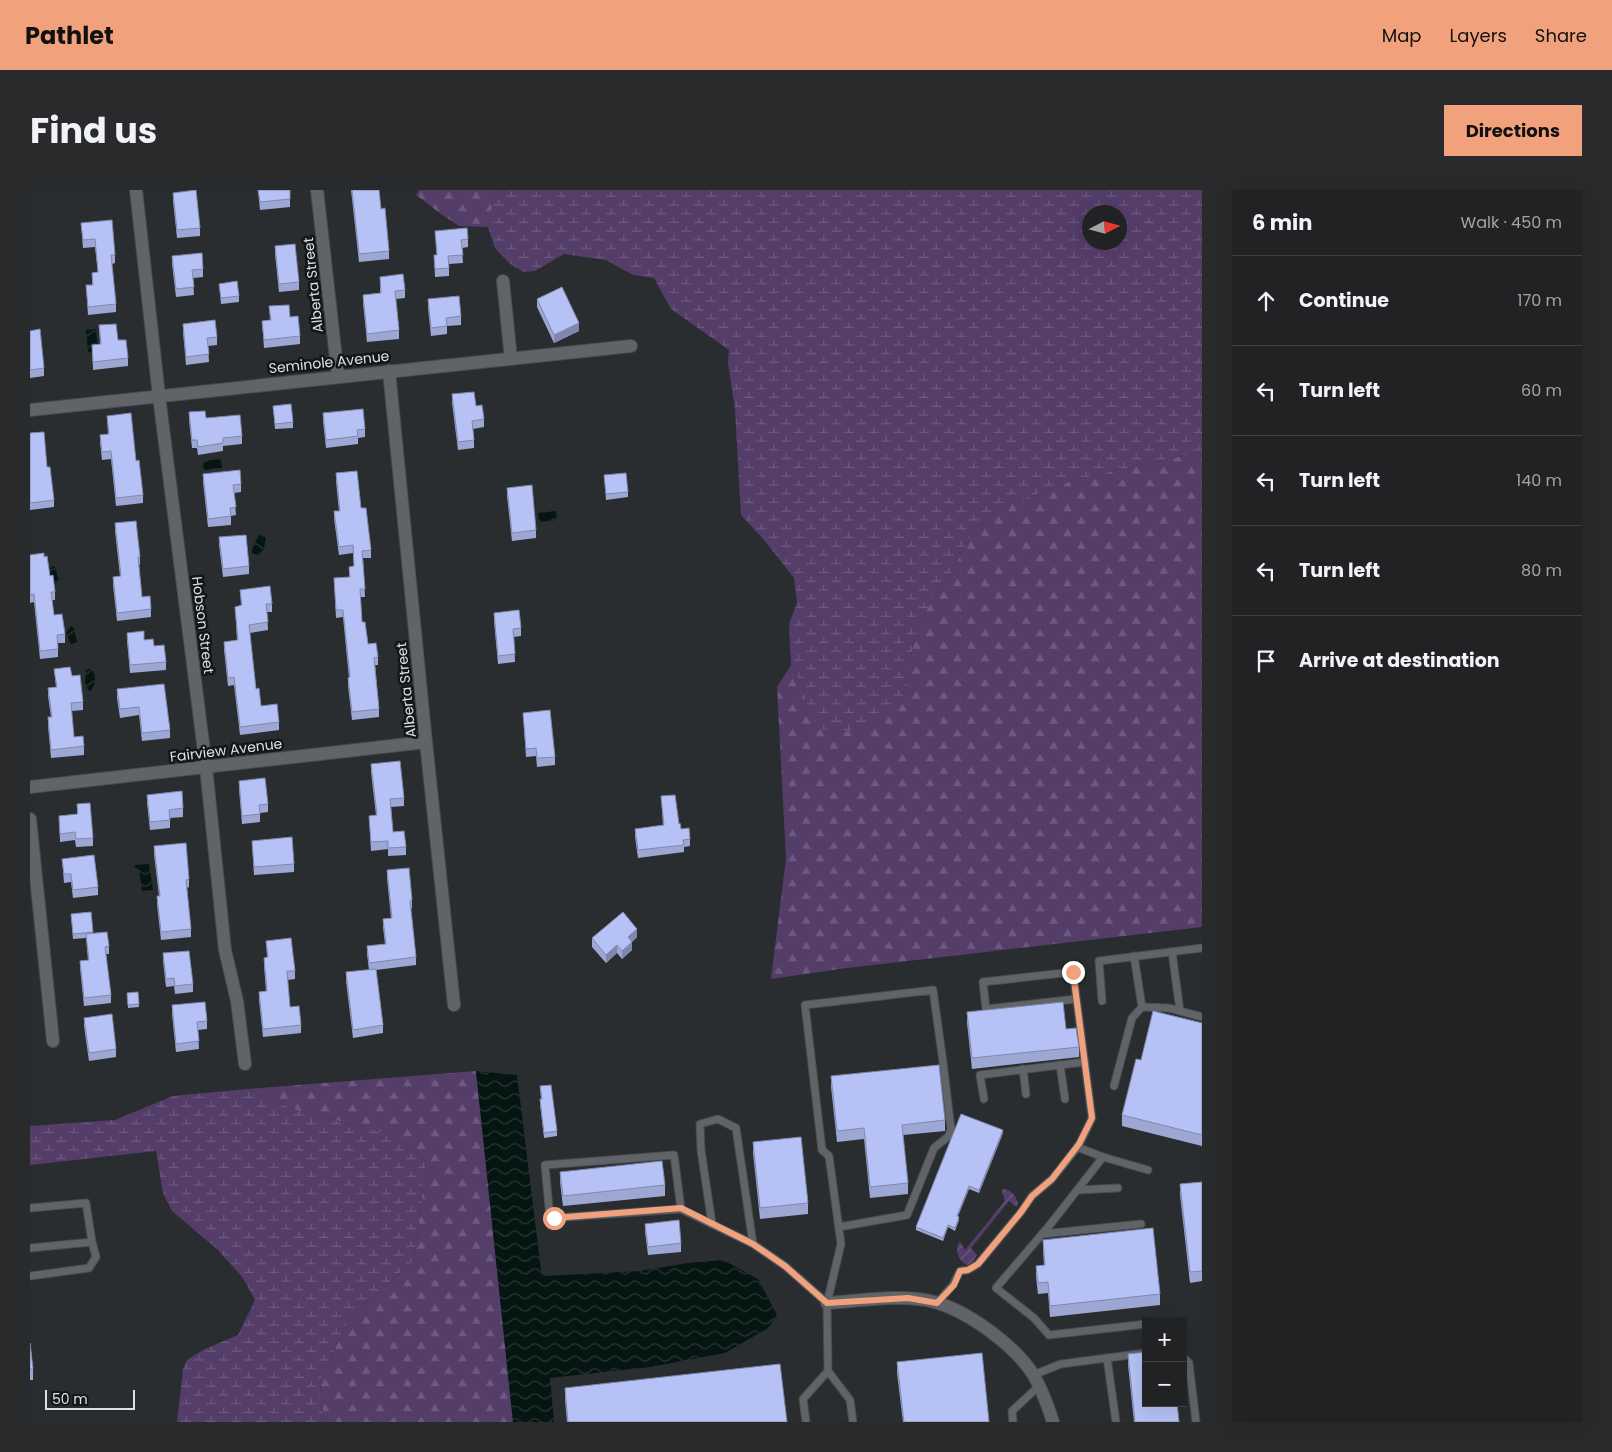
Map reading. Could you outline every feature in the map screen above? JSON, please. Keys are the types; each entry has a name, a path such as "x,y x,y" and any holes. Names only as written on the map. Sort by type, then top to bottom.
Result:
{"street":[{"name":"Hobson Street","path":"136,190 159,396 206,767 225,950 236,1001 245,1064"},
{"name":"Alberta Street","path":"317,190 338,376"},
{"path":"503,281 511,358"},
{"name":"Seminole Avenue","path":"30,410 631,346"},
{"name":"Alberta Street","path":"389,371 454,1005"},
{"name":"Fairview Avenue","path":"30,787 426,742"},
{"path":"30,819 53,1041"},
{"path":"827,1303 908,1298 937,1303 961,1313 989,1330 1011,1349 1036,1381 1047,1403 1053,1422"}],"lane":[{"path":"1102,1001 1099,961 1202,948"},
{"path":"1172,952 1180,1011"},
{"path":"1134,956 1142,1007"},
{"path":"937,1303 954,1285 960,1271 973,1268 983,1259 1032,1196 1052,1179 1077,1147 1092,1118 1073,972 983,982 986,1009 1076,999"},
{"path":"839,1227 907,1215 934,1148 949,1136 950,1129 943,1062 933,990 805,1005 822,1150 829,1156 841,1244 827,1303 828,1371 850,1400 853,1422"},
{"path":"1114,1086 1132,1018 1142,1007 1169,1008 1202,1017"},
{"path":"984,1099 980,1075 1085,1062"},
{"path":"1060,1065 1065,1099"},
{"path":"1022,1069 1026,1094"},
{"path":"712,1224 701,1150 700,1124 718,1119 736,1128 753,1244"},
{"path":"1077,1147 1103,1157 1148,1170"},
{"path":"681,1208 674,1155 545,1165 549,1208 554,1218 681,1208 753,1244 785,1266 827,1303"},
{"path":"1103,1157 1078,1190 996,1288 1034,1318 1049,1335 1142,1324"},
{"path":"1078,1190 1118,1188"},
{"path":"30,1208 86,1203 96,1257 89,1268 30,1276"},
{"path":"1042,1234 1141,1224"},
{"path":"30,1248 92,1242"},
{"path":"1013,1422 1012,1410 1036,1381 1061,1364 1142,1354"},
{"path":"1107,1358 1116,1422"},
{"path":"1187,1361 1189,1363 1196,1422"},
{"path":"806,1422 803,1399 828,1371"}],"green space":[{"path":"419,190 503,190 493,203 488,227 459,226 416,195"},
{"path":"503,190 1202,190 1202,452 1071,481 1003,507 974,530 951,573 933,598 919,625 908,665 903,696 886,718 846,732 823,730 809,714 803,686 791,665 789,624 797,603 794,578 764,540 741,515 735,409 728,363 729,350 671,309 654,278 633,275 606,260 564,254 535,271 523,272 509,263 495,248 488,227 493,203"},
{"path":"1202,452 1202,927 847,968 771,979 786,858 777,687 791,665 803,686 809,714 903,696 908,665 919,625 933,598 951,573 974,530 1003,507 1071,481"},
{"path":"476,1071 513,1422 324,1422 320,1382 349,1318 414,1260 426,1162 395,1135 296,1110 248,1089"},
{"path":"248,1089 296,1110 395,1135 426,1162 414,1260 349,1318 320,1382 324,1422 177,1422 183,1369 187,1360 205,1349 238,1335 255,1300 243,1278 218,1250 172,1211 163,1193 156,1151 30,1165 30,1126 115,1120 173,1096"},
{"path":"1003,1189 1009,1190 1014,1195 1018,1203 1017,1207 1009,1201 971,1248 977,1255 968,1265 959,1258 958,1244 960,1241 965,1250 1005,1201"}],"water":[{"path":"96,329 98,351 88,352 86,330"},
{"path":"221,459 222,468 205,470 203,467 204,461"},
{"path":"556,511 557,520 539,522 538,513"},
{"path":"259,534 266,537 264,549 258,555 252,553 252,550"},
{"path":"53,566 56,568 59,580 55,584 49,575 50,568"},
{"path":"71,626 74,628 77,642 71,645 66,633"},
{"path":"86,670 93,671 95,677 94,686 90,691 85,683"},
{"path":"149,864 153,890 142,891 139,869 135,869 135,865"},
{"path":"476,1071 517,1075 541,1270 544,1276 640,1271 688,1263 723,1260 758,1279 777,1315 768,1328 725,1353 650,1367 550,1378 554,1422 513,1422"}],"building":[{"path":"196,190 200,228 177,230 173,193"},
{"path":"258,190 290,190 290,199 260,202"},
{"path":"352,190 379,190 381,209 385,208 389,251 359,254"},
{"path":"112,220 115,255 111,255 116,304 88,307 86,285 93,285 92,273 98,272 95,239 83,240 81,223"},
{"path":"467,228 468,239 461,240 463,255 448,256 449,268 435,269 434,255 437,255 435,231"},
{"path":"295,244 299,282 279,284 275,246"},
{"path":"202,253 203,269 192,270 194,287 176,289 172,256"},
{"path":"403,274 405,290 395,291 399,330 367,334 363,295 381,293 380,277"},
{"path":"237,281 239,296 221,298 219,284"},
{"path":"562,287 579,323 554,335 537,299"},
{"path":"459,296 461,316 446,318 447,326 431,328 428,299"},
{"path":"289,305 290,317 298,316 300,336 264,340 262,321 271,320 269,306"},
{"path":"215,320 217,337 207,338 209,354 186,357 183,324"},
{"path":"116,324 118,340 126,340 128,358 93,362 92,345 101,344 99,325"},
{"path":"40,329 44,368 30,370 30,331"},
{"path":"474,392 476,406 482,405 484,419 472,421 474,440 458,442 452,394"},
{"path":"291,404 293,422 275,424 273,406"},
{"path":"363,409 365,429 357,430 358,436 326,440 323,413"},
{"path":"205,411 206,418 240,415 242,436 223,438 223,443 198,447 197,440 192,440 189,412"},
{"path":"131,413 136,461 139,460 143,495 116,498 111,451 102,452 100,435 109,434 107,416"},
{"path":"44,432 47,467 50,467 54,500 30,503 30,433"},
{"path":"240,470 241,484 233,485 236,507 230,508 231,516 208,519 203,474"},
{"path":"357,471 361,508 366,508 371,550 362,551 365,589 360,589 362,622 365,622 368,644 376,643 378,657 374,658 379,709 352,712 343,610 336,610 334,578 350,577 349,567 354,566 353,545 339,547 334,511 340,511 336,473"},
{"path":"626,473 628,492 606,494 604,475"},
{"path":"532,485 536,530 512,533 507,488"},
{"path":"136,521 142,597 150,596 151,609 117,613 113,577 121,576 115,523"},
{"path":"246,535 249,566 223,569 219,537"},
{"path":"44,553 44,557 47,556 50,576 53,575 55,592 51,592 54,615 62,614 65,634 57,635 58,649 40,651 34,594 30,595 30,555"},
{"path":"270,586 272,604 266,604 268,622 249,625 256,689 259,688 261,706 277,704 279,722 240,727 234,677 228,678 224,642 238,640 235,607 242,605 240,590"},
{"path":"519,610 521,628 513,629 515,654 498,656 494,613"},
{"path":"144,631 144,640 153,639 154,646 164,645 166,662 130,665 127,633"},
{"path":"70,667 72,676 80,675 83,702 71,703 74,737 83,736 84,746 51,750 48,717 52,717 48,688 57,687 54,669"},
{"path":"164,684 170,730 142,733 139,707 120,709 117,689"},
{"path":"550,710 555,757 537,758 536,748 526,749 523,713"},
{"path":"400,761 404,798 390,799 393,832 404,831 406,847 388,848 388,841 371,842 369,816 377,815 371,764"},
{"path":"265,778 268,804 259,805 260,814 242,816 239,781"},
{"path":"182,791 183,808 169,810 170,820 150,822 147,795"},
{"path":"675,795 679,824 681,829 689,828 690,839 683,840 684,845 638,850 635,829 664,825 661,796"},
{"path":"90,803 93,838 76,839 75,832 60,834 59,816 78,814 77,804"},
{"path":"292,837 294,864 254,867 252,841"},
{"path":"186,843 189,879 186,880 191,929 161,932 157,896 160,896 154,846"},
{"path":"94,855 98,887 73,890 71,874 64,874 62,859"},
{"path":"409,868 412,900 410,901 416,957 369,963 367,946 386,944 383,919 392,918 387,870"},
{"path":"91,912 93,932 73,934 71,914"},
{"path":"623,912 637,929 628,937 632,942 622,951 617,945 606,955 592,938"},
{"path":"107,932 109,946 105,947 111,995 84,998 80,961 89,960 86,934"},
{"path":"291,938 295,971 287,971 290,1007 299,1006 301,1025 263,1029 259,992 267,991 264,958 268,957 266,941"},
{"path":"189,951 193,984 175,986 174,978 166,979 163,953"},
{"path":"376,969 383,1025 353,1030 346,972"},
{"path":"138,992 139,1004 128,1005 127,993"},
{"path":"205,1002 207,1021 197,1022 199,1041 176,1044 172,1005"},
{"path":"1063,1002 1066,1029 1076,1028 1079,1047 972,1058 967,1012"},
{"path":"1153,1011 1202,1023 1202,1135 1122,1115 1136,1059 1141,1060"},
{"path":"112,1014 116,1049 89,1053 84,1018"},
{"path":"939,1065 945,1120 902,1125 908,1183 870,1187 864,1128 837,1131 831,1076"},
{"path":"551,1085 557,1131 544,1133 540,1086"},
{"path":"961,1114 1003,1130 979,1190 969,1186 957,1216 959,1217 955,1228 948,1225 943,1238 916,1227"},
{"path":"801,1137 808,1203 760,1208 753,1142"},
{"path":"662,1161 665,1185 563,1196 560,1172"},
{"path":"1202,1182 1202,1271 1190,1272 1180,1184"},
{"path":"679,1220 681,1243 648,1247 645,1224"},
{"path":"1153,1228 1160,1294 1050,1306 1048,1282 1038,1283 1036,1266 1045,1265 1043,1240"},
{"path":"30,1343 33,1369 30,1369"},
{"path":"1142,1352 1142,1407 1177,1407 1179,1422 1135,1422 1128,1354"},
{"path":"982,1353 989,1422 904,1422 897,1362"},
{"path":"780,1364 787,1422 568,1422 565,1388"}],"route":[{"path":"554,1218 681,1208 753,1244 785,1266 827,1303 908,1298 937,1303 954,1285 960,1271 968,1270 978,1264 1032,1196 1052,1179 1079,1144 1092,1118 1073,972"}]}
